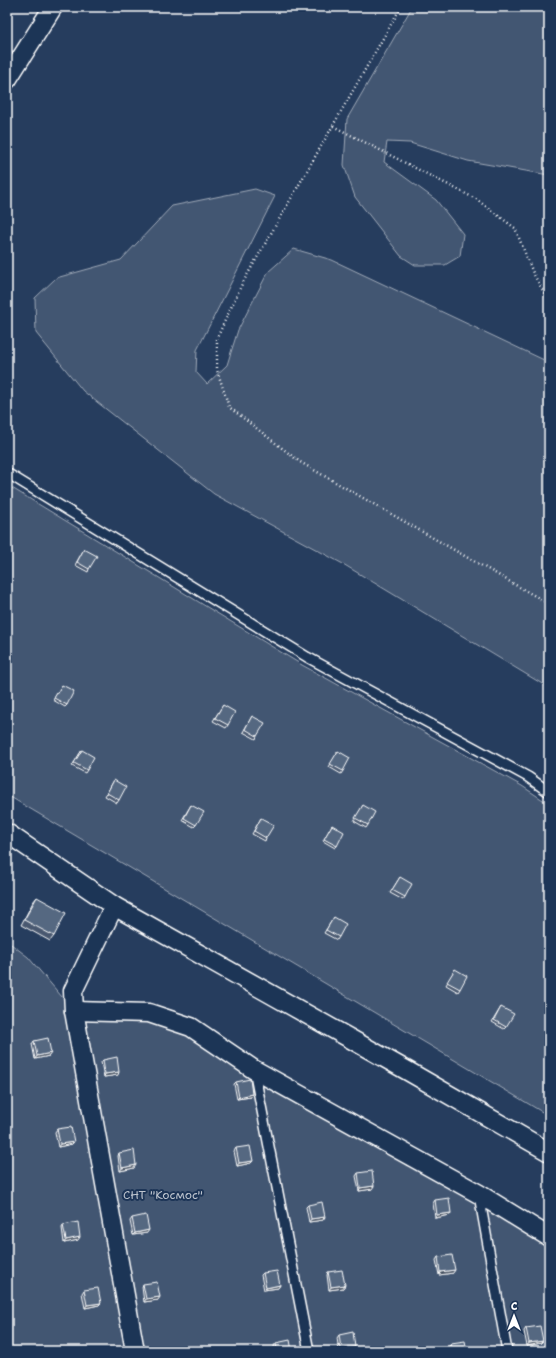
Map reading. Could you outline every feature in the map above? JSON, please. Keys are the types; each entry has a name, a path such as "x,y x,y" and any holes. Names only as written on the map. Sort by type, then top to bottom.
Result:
{"street":[{"path":"7,80 53,7"},
{"path":"7,833 114,906 549,1152"},
{"path":"114,906 73,991 74,1012 135,1351"},
{"path":"74,1012 149,1012 191,1027 253,1069 479,1194 549,1237"}],"lane":[{"path":"7,473 307,656 528,777 549,792"},
{"path":"253,1069 309,1351"},
{"path":"479,1194 507,1351"}],"path":[{"path":"401,7 242,284 217,338 217,370 229,407 300,462 549,604"},
{"path":"333,126 476,199 515,228 533,273 549,302"}],"green space":[{"path":"412,7 549,7 549,175 468,161 410,143 387,142 384,162 436,200 463,234 460,256 445,265 415,265 401,256 355,197 344,165 347,119"},
{"path":"255,189 275,196 197,350 196,372 207,384 227,365 238,330 268,272 294,249 332,260 544,360 549,367 549,688 343,564 214,494 83,391 36,333 35,298 56,278 121,260 172,206"},
{"path":"7,485 302,665 522,786 549,804 549,1116 7,795"},
{"name":"СНТ \"Космос\"","path":"7,941 28,957 74,1011 149,1013 549,1237 549,1351 7,1351"}],"building":[{"path":"84,549 97,556 89,569 77,562"},
{"path":"62,685 74,691 67,705 54,698"},
{"path":"223,705 235,712 228,725 215,718"},
{"path":"252,716 265,723 257,736 245,729"},
{"path":"82,750 94,757 87,770 74,763"},
{"path":"338,751 350,758 343,771 330,764"},
{"path":"114,780 126,787 119,800 107,793"},
{"path":"191,805 204,812 196,825 184,818"},
{"path":"363,805 375,812 368,825 355,818"},
{"path":"261,818 274,825 266,838 254,831"},
{"path":"332,825 344,832 337,846 324,839"},
{"path":"400,877 412,884 405,897 392,890"},
{"path":"37,897 66,913 54,936 24,920"},
{"path":"334,917 346,924 339,937 326,930"},
{"path":"455,969 467,976 460,989 447,982"},
{"path":"501,1007 514,1014 506,1027 494,1020"},
{"path":"48,1038 51,1053 37,1056 34,1041"},
{"path":"117,1057 119,1072 105,1074 103,1060"},
{"path":"250,1079 252,1094 239,1097 236,1082"},
{"path":"71,1127 74,1142 60,1144 57,1129"},
{"path":"250,1146 253,1161 239,1163 236,1148"},
{"path":"134,1150 136,1165 122,1168 119,1153"},
{"path":"372,1171 374,1186 360,1188 358,1173"},
{"path":"449,1198 451,1213 437,1215 435,1200"},
{"path":"322,1202 325,1217 311,1219 308,1205"},
{"path":"146,1215 149,1230 135,1233 132,1218"},
{"path":"78,1222 80,1237 66,1240 63,1225"},
{"path":"452,1255 455,1270 440,1272 438,1257"},
{"path":"342,1270 345,1285 331,1287 328,1272"},
{"path":"277,1271 280,1285 266,1288 263,1273"},
{"path":"157,1282 160,1297 146,1299 143,1284"},
{"path":"98,1288 101,1303 87,1305 84,1290"},
{"path":"540,1326 543,1341 529,1343 526,1328"},
{"path":"353,1332 355,1347 341,1349 339,1335"},
{"path":"290,1340 292,1351 277,1351 276,1343"},
{"path":"465,1341 467,1351 452,1351 451,1343"}]}
